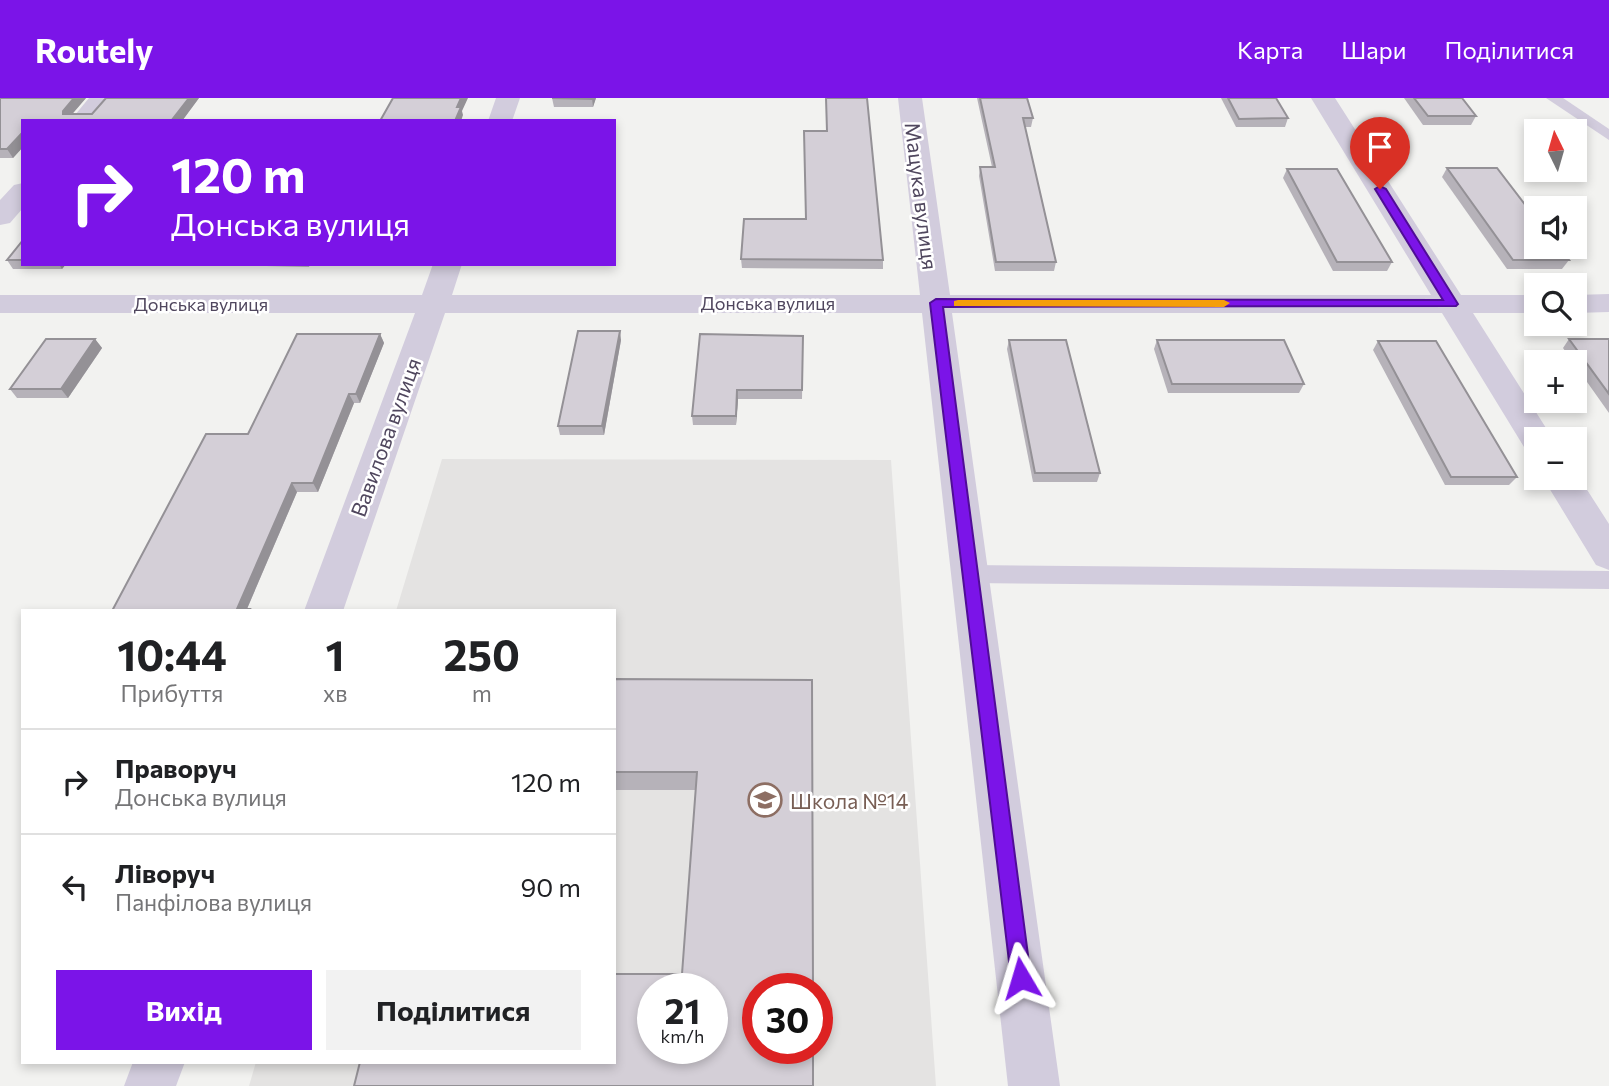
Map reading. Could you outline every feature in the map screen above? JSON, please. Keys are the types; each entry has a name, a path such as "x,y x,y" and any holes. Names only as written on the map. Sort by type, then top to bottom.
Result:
{"street":[{"path":"84,119 102,98"},
{"path":"501,119 509,98"},
{"name":"Мацука вулиця","path":"910,98 1034,1086"},
{"path":"1323,98 1529,427"},
{"path":"0,217 21,193"},
{"name":"Вавилова вулиця","path":"324,609 447,266"},
{"name":"Донська вулиця","path":"0,304 1524,303"},
{"path":"1587,303 1609,303"},
{"path":"1568,490 1609,555"},
{"path":"150,1086 158,1064"}],"lane":[{"path":"1553,98 1609,136"},
{"path":"970,574 1609,580"}],"shaded area":[{"name":"Школа №14","path":"442,459 891,460 936,1086 249,1086 255,1064 616,1064 616,609 397,609"}],"building":[{"path":"0,98 74,98 63,114 92,114 106,98 189,98 173,119 21,119 21,134 7,149 0,149"},
{"path":"393,98 461,98 457,107 461,107 456,119 381,119"},
{"path":"826,98 867,98 883,260 741,259 744,219 806,219 804,131 827,131"},
{"path":"980,98 1027,98 1033,118 1023,118 1056,262 996,262 980,167 995,167"},
{"path":"1228,98 1276,98 1288,118 1239,119"},
{"path":"1414,98 1462,98 1476,116 1428,116"},
{"path":"1447,168 1497,168 1524,203 1524,259 1569,260 1513,260"},
{"path":"1287,169 1337,169 1392,262 1337,262"},
{"path":"21,242 21,260 7,260"},
{"path":"578,331 620,331 602,426 558,426"},
{"path":"297,334 380,334 356,394 349,394 313,483 292,483 237,609 113,609 206,434 248,434"},
{"path":"700,334 803,336 802,390 737,390 736,416 692,416"},
{"path":"46,339 95,339 61,389 10,389"},
{"path":"1569,339 1609,339 1609,394 1587,364 1587,350 1577,350"},
{"path":"1009,340 1066,340 1100,473 1035,473"},
{"path":"1157,340 1284,340 1304,384 1172,384"},
{"path":"1378,341 1436,341 1517,477 1451,477"},
{"path":"616,679 812,680 813,973 742,973 742,1064 813,1064 813,1086 354,1086 360,1064 616,1064 616,974 637,974 637,1064 728,1064 728,973 682,973 697,772 616,772"}],"slow traffic":[{"path":"958,303 1224,303"}],"place":[{"name":"Школа №14","path":"765,800"}],"route":[{"path":"1021,978 936,303 1452,304 1380,189"}]}
